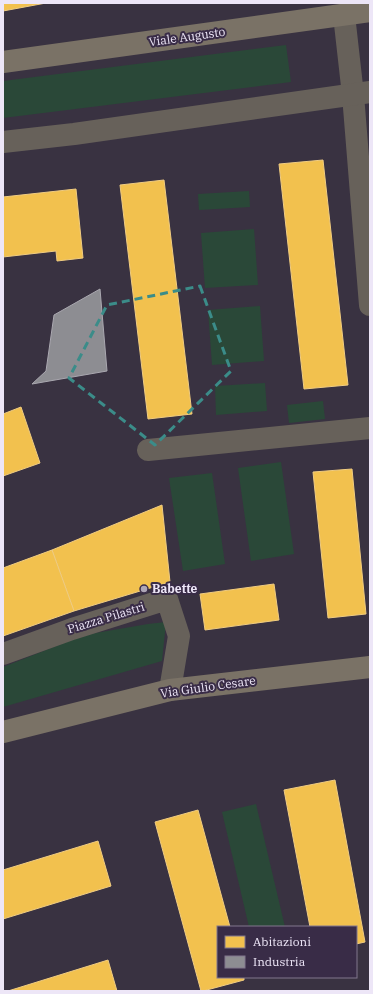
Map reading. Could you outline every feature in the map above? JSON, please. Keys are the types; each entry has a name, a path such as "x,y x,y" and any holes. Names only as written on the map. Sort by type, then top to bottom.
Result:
{"main road":[{"name":"Viale Augusto","path":"3,62 370,11"},
{"name":"Via Giulio Cesare","path":"3,732 170,690 370,667"}],"street":[{"path":"344,15 361,94 370,305"},
{"path":"3,142 74,134 361,94"},
{"path":"148,450 370,428"},
{"name":"Piazza Pilastri","path":"3,654 72,629 167,599 179,636 170,690"}],"highlighted area":[{"path":"200,286 231,371 155,445 69,378 107,305"}],"green space":[{"path":"286,45 291,82 3,118 3,81"},
{"path":"249,191 250,207 199,210 198,194"},
{"path":"254,229 258,285 205,288 201,233"},
{"path":"260,306 264,361 212,365 208,310"},
{"path":"265,383 267,411 216,415 215,386"},
{"path":"323,401 325,419 289,423 287,405"},
{"path":"281,462 294,554 251,561 238,468"},
{"path":"212,473 225,564 183,571 169,478"},
{"path":"166,622 162,661 3,707 3,667 84,635"},
{"path":"256,804 285,926 249,926 222,812"}],"building: Abitazioni":[{"path":"3,3 46,3 3,11"},
{"path":"323,160 348,385 304,389 279,164"},
{"path":"164,180 192,414 148,419 120,185"},
{"path":"76,189 83,258 57,261 56,251 3,257 3,197"},
{"path":"21,407 40,463 3,476 3,414"},
{"path":"352,469 366,614 328,618 313,472"},
{"path":"162,505 170,582 74,611 52,550"},
{"path":"52,550 74,611 3,636 3,568"},
{"path":"274,584 279,620 205,630 200,594"},
{"path":"335,780 365,942 357,944 357,926 310,926 284,790"},
{"path":"198,810 230,926 217,926 217,978 244,978 244,980 201,991 155,822"},
{"path":"98,841 111,886 3,919 3,870"},
{"path":"108,960 117,991 8,991"}],"building: Industria":[{"path":"100,289 107,371 32,384 46,371 54,315"}],"place":[{"name":"Babette","path":"144,589"}]}
